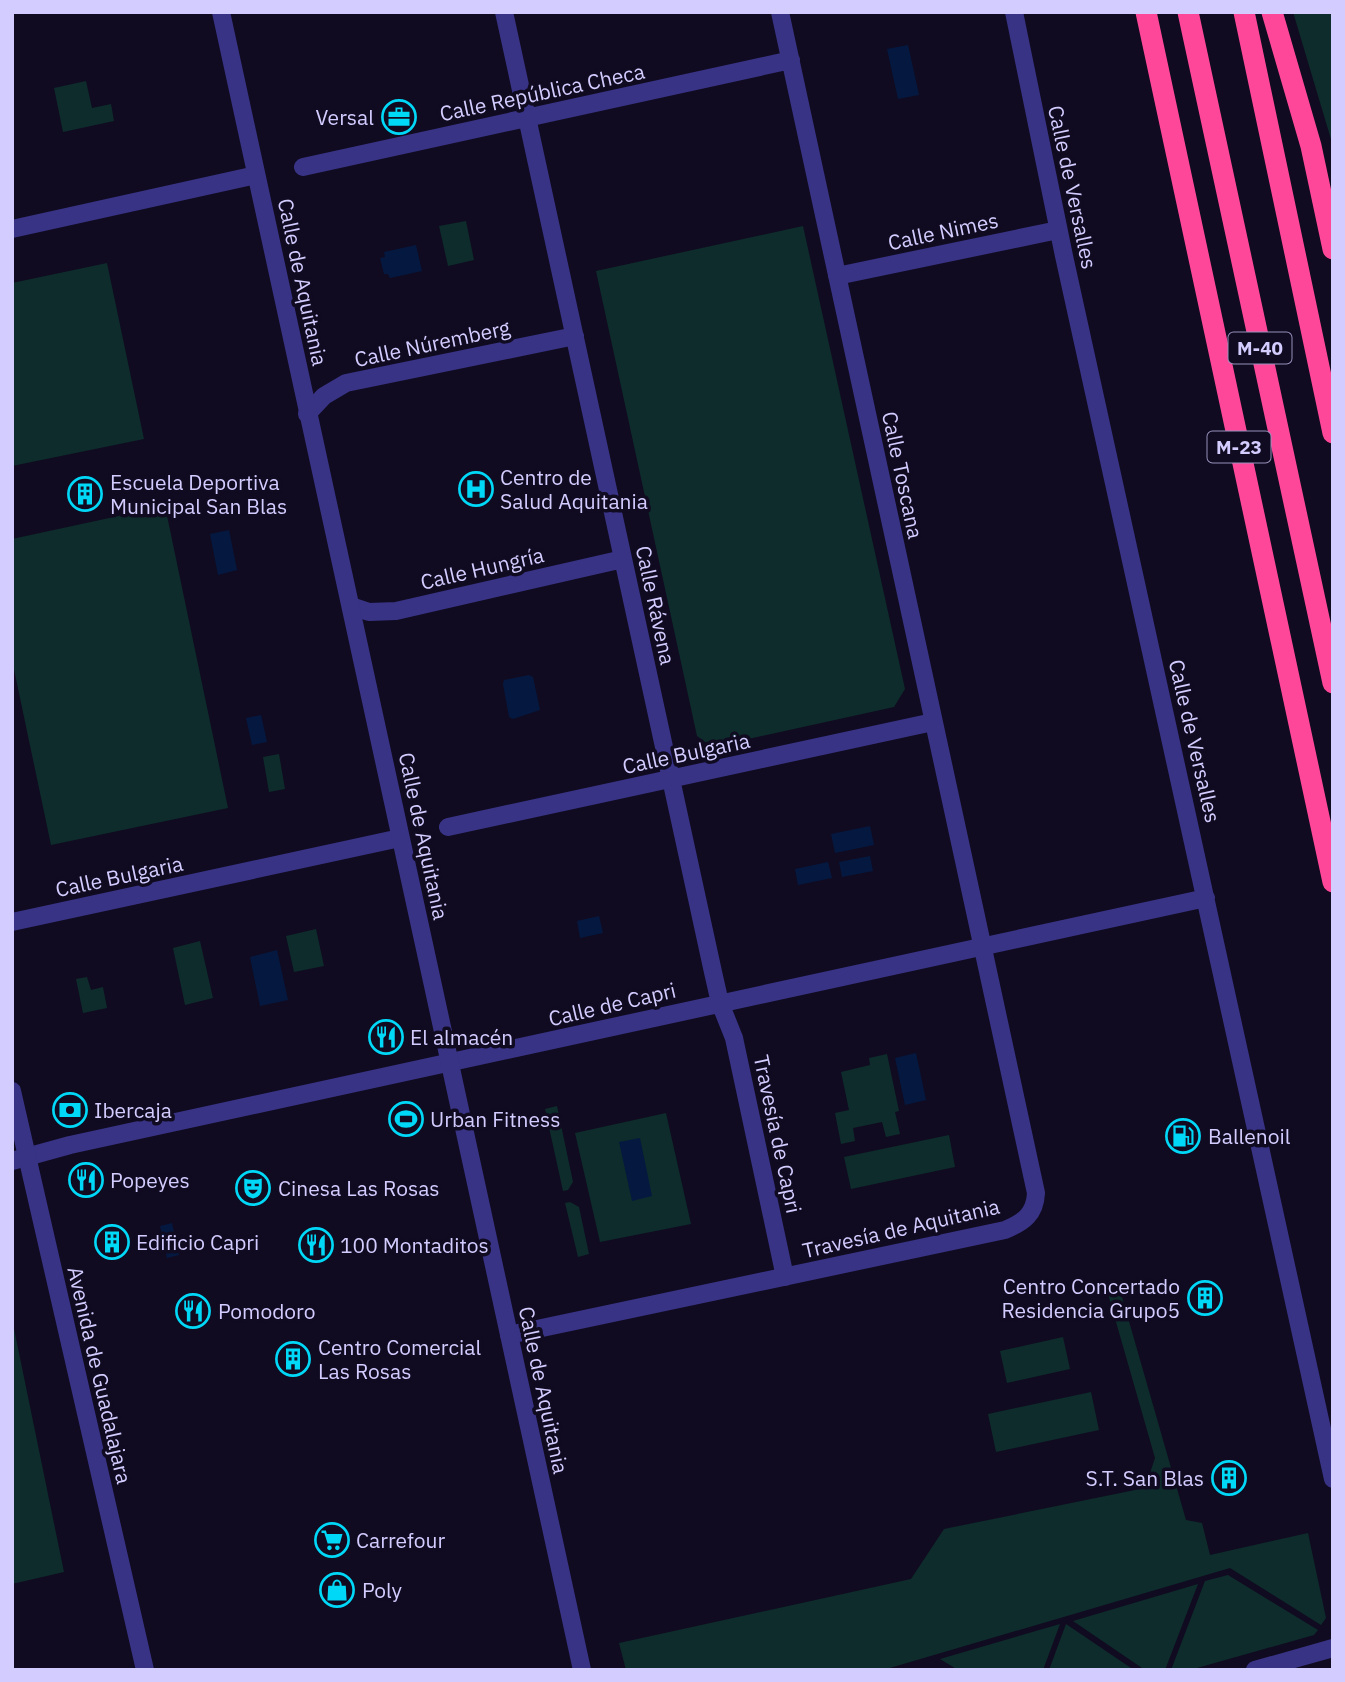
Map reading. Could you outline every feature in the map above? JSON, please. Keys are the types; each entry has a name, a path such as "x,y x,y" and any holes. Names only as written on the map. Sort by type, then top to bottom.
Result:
{"highway":[{"name":"M-23","path":"1146,12 1333,881"},
{"name":"M-40","path":"1188,12 1333,683"},
{"name":"M-40","path":"1244,12 1333,433"},
{"path":"1272,12 1311,146 1333,248"}],"street":[{"name":"Calle de Aquitania","path":"220,12 582,1670"},
{"name":"Calle Rávena","path":"505,12 719,1003"},
{"name":"Calle Toscana","path":"780,12 984,946"},
{"name":"Calle de Versalles","path":"1014,12 1058,230 1333,1479"},
{"name":"Calle República Checa","path":"303,167 791,60"},
{"path":"12,229 256,175"},
{"name":"Calle Nimes","path":"837,276 1058,230"},
{"name":"Calle Núremberg","path":"307,414 324,396 346,383 575,336"},
{"name":"Calle Hungría","path":"351,606 369,612 396,611 623,559"},
{"name":"Calle Bulgaria","path":"448,827 933,722"},
{"name":"Calle Bulgaria","path":"12,922 400,838"},
{"name":"Calle de Capri","path":"20,1159 719,1003 1206,898"},
{"name":"Travesía de Aquitania","path":"509,1335 1005,1230 1023,1222 1030,1214 1036,1192 984,946"},
{"name":"Travesía de Capri","path":"719,1003 734,1038 785,1277"},
{"name":"Avenida de Guadalajara","path":"12,1091 20,1159 145,1670"},
{"path":"1255,1670 1333,1648"}],"green space":[{"path":"1293,12 1333,12 1333,146"},
{"path":"86,81 92,108 111,104 114,121 63,132 54,88"},
{"path":"466,221 474,260 448,266 439,226"},
{"path":"803,226 905,689 894,707 712,747 697,736 596,271"},
{"path":"107,263 144,439 12,466 12,283"},
{"path":"165,506 228,808 51,845 12,660 12,539"},
{"path":"279,754 285,789 269,792 263,757"},
{"path":"316,929 324,966 294,972 286,936"},
{"path":"200,941 213,998 185,1005 173,948"},
{"path":"87,977 91,990 103,987 107,1008 83,1013 76,979"},
{"path":"887,1054 899,1111 895,1112 900,1134 886,1137 882,1122 853,1128 855,1141 841,1144 835,1113 849,1110 841,1072 870,1065 869,1058"},
{"path":"557,1106 573,1182 568,1190 563,1191 545,1109"},
{"path":"666,1113 691,1224 600,1242 575,1133"},
{"path":"949,1135 955,1167 851,1189 844,1157"},
{"path":"570,1202 579,1207 589,1254 578,1257 565,1203"},
{"path":"1120,1290 1186,1520 1202,1523 1210,1555 1308,1533 1326,1618 1321,1625 1230,1568 883,1670 626,1670 619,1643 911,1579 944,1529 1145,1488 1155,1458 1108,1294"},
{"path":"12,1319 64,1572 12,1584"},
{"path":"1063,1337 1070,1369 1007,1383 1000,1351"},
{"path":"1091,1392 1099,1430 996,1452 988,1414"},
{"path":"1228,1575 1318,1630 1314,1635 1190,1670 1171,1670 1205,1581"},
{"path":"1198,1584 1165,1670 1145,1670 1073,1621"},
{"path":"1060,1624 1043,1670 958,1670 940,1659"},
{"path":"1066,1624 1134,1670 1049,1670"}],"water":[{"path":"908,45 919,95 898,99 887,49"},
{"path":"416,245 422,271 390,278 388,274 384,274 380,258 385,257 384,252"},
{"path":"229,530 237,570 218,575 210,534"},
{"path":"529,675 533,677 540,710 513,719 509,717 504,680"},
{"path":"261,715 267,742 252,745 246,718"},
{"path":"870,826 874,845 835,853 831,834"},
{"path":"870,856 873,871 842,877 839,862"},
{"path":"828,862 832,878 798,885 795,869"},
{"path":"599,916 603,933 580,938 577,921"},
{"path":"277,950 288,1000 260,1006 250,957"},
{"path":"916,1053 926,1100 905,1105 895,1058"},
{"path":"640,1138 652,1196 632,1201 619,1142"},
{"path":"172,1223 179,1255 167,1258 160,1226"}],"place":[{"name":"Versal","path":"399,117"},
{"name":"Centro de Salud Aquitania","path":"476,489"},
{"name":"Escuela Deportiva Municipal San Blas","path":"85,494"},
{"name":"El almacén","path":"386,1037"},
{"name":"Ibercaja","path":"70,1110"},
{"name":"Urban Fitness","path":"406,1119"},
{"name":"Ballenoil","path":"1183,1136"},
{"name":"Popeyes","path":"86,1180"},
{"name":"Cinesa Las Rosas","path":"253,1188"},
{"name":"Edificio Capri","path":"112,1242"},
{"name":"100 Montaditos","path":"316,1245"},
{"name":"Centro Concertado Residencia Grupo5","path":"1205,1298"},
{"name":"Pomodoro","path":"193,1311"},
{"name":"Centro Comercial Las Rosas","path":"293,1359"},
{"name":"S.T. San Blas","path":"1229,1478"},
{"name":"Carrefour","path":"332,1540"},
{"name":"Poly","path":"337,1590"}]}
